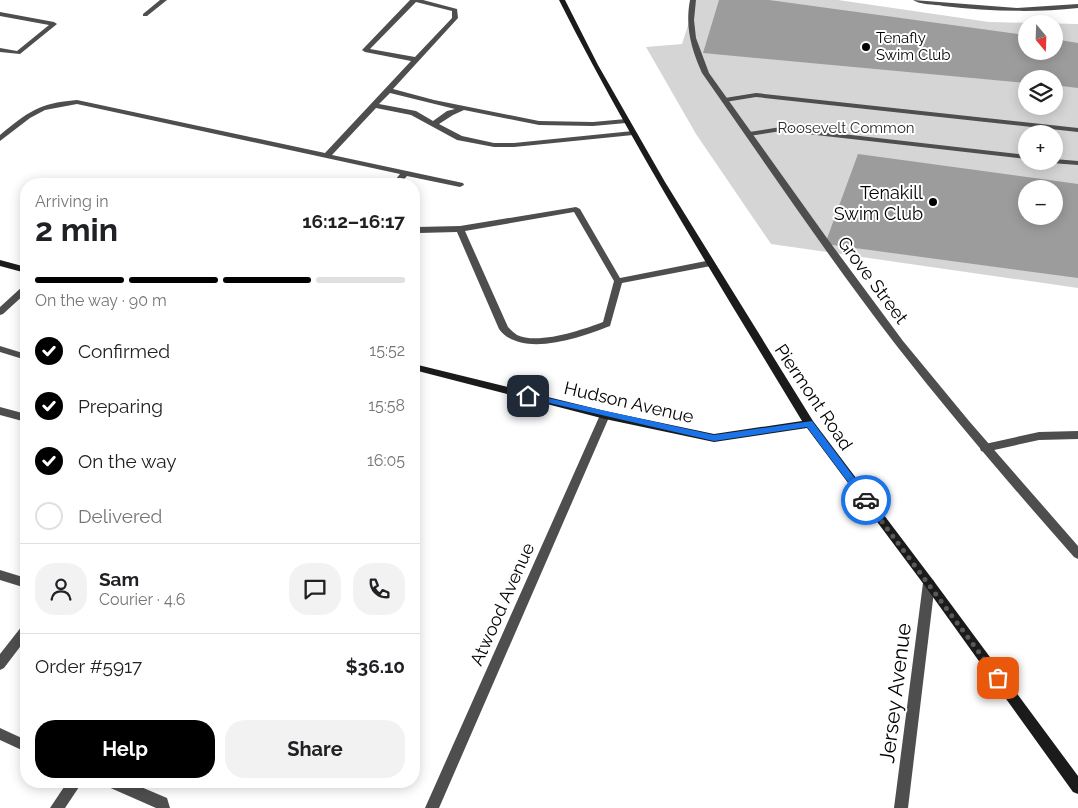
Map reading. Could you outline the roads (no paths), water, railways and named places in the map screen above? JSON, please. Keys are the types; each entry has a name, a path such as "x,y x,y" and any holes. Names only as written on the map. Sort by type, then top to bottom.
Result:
{"street":[{"path":"145,15 164,0"},
{"path":"327,156 417,60 455,18 455,10 414,0 365,50 417,60"},
{"name":"Piermont Road","path":"562,0 626,121 809,424 1078,787"},
{"name":"Grove Street","path":"693,0 690,16 691,35 695,52 706,73 825,244 889,328 984,448 1078,554"},
{"path":"916,0 958,7 1007,10 1078,6"},
{"path":"0,14 54,24 18,53 0,50"},
{"path":"388,90 539,123 593,124 626,121"},
{"path":"725,100 756,96 1078,130"},
{"path":"0,139 43,106 77,102 460,185"},
{"path":"374,105 413,113 460,138 494,145 514,145 634,133"},
{"path":"433,124 450,113 464,108"},
{"path":"749,134 781,129 1018,156"},
{"path":"1063,161 1078,163"},
{"path":"400,178 404,173"},
{"path":"420,231 460,229 576,209 618,281 607,324 586,332 532,342 516,338 504,329 460,229"},
{"path":"0,263 20,268"},
{"path":"618,281 711,263"},
{"path":"0,312 20,294"},
{"path":"0,349 20,355"},
{"name":"Hudson Avenue","path":"420,368 605,414 714,438 809,424"},
{"path":"0,411 20,416"},
{"name":"Atwood Avenue","path":"432,808 605,414"},
{"path":"984,448 1039,436 1078,435"},
{"path":"0,575 20,581"},
{"name":"Jersey Avenue","path":"901,808 929,584"},
{"path":"0,664 20,638"},
{"path":"0,734 20,743"},
{"path":"57,808 71,788"},
{"path":"127,788 162,803 163,808"}],"place":[{"name":"Tenafly Swim Club","path":"866,47"},
{"name":"Tenakill Swim Club","path":"933,202"}],"park label":[{"name":"Roosevelt Common","path":"846,128"}]}
